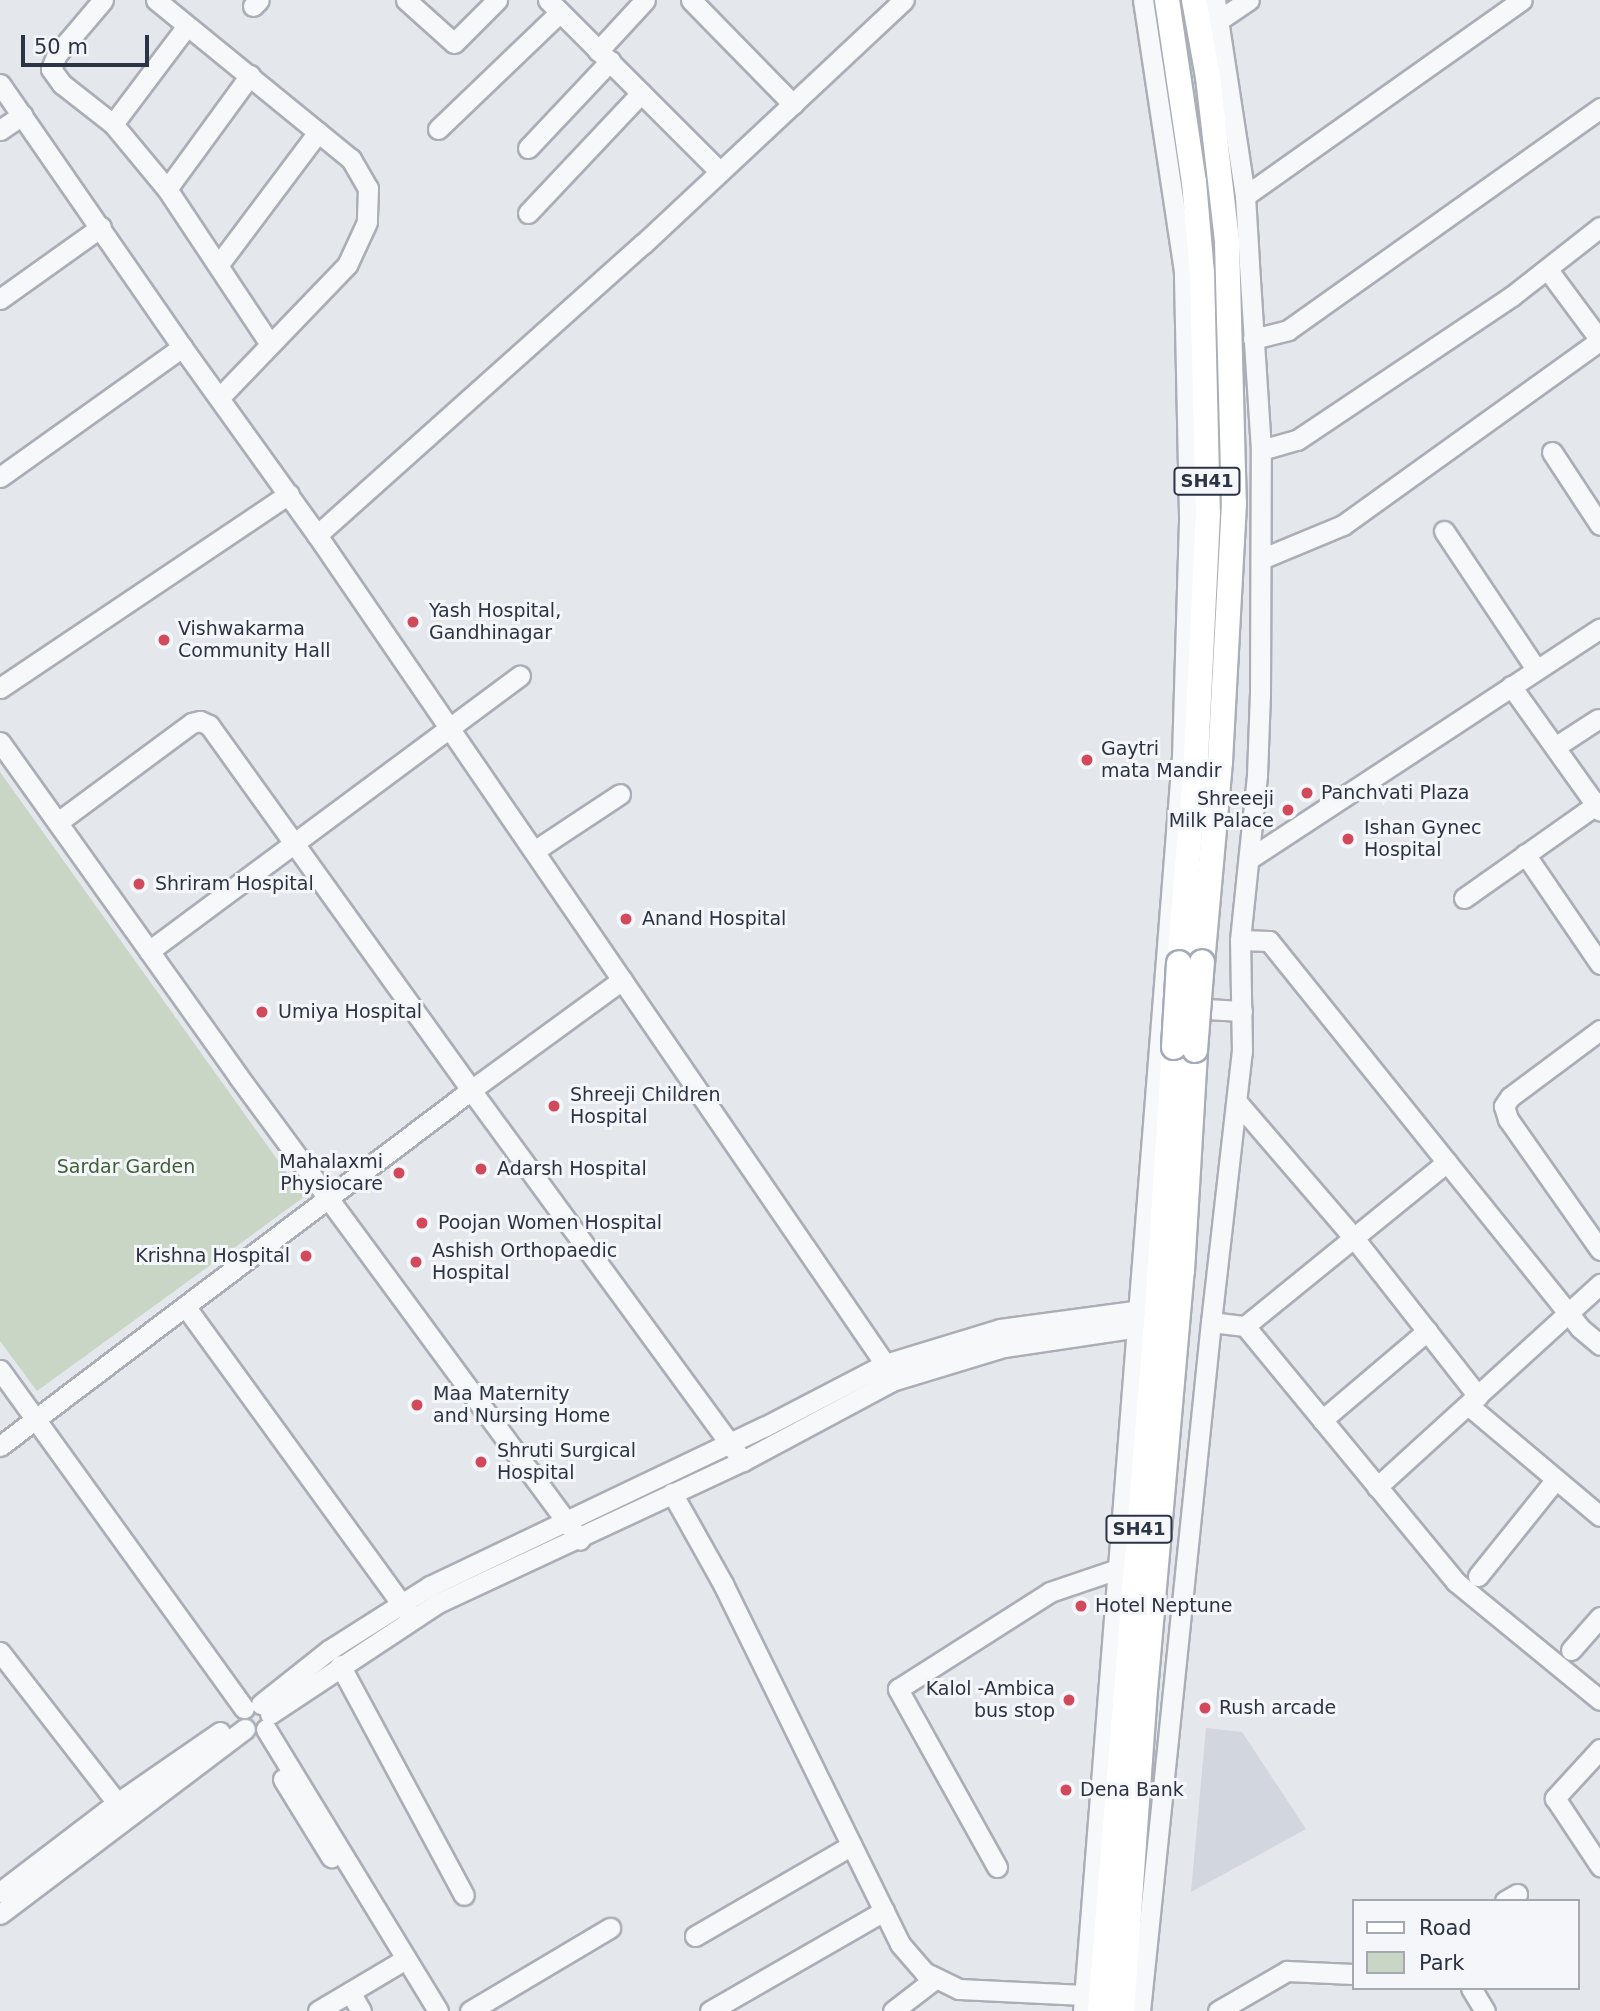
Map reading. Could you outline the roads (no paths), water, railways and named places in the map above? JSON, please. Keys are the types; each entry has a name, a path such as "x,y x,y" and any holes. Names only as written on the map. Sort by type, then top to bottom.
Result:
{"main road":[{"name":"SH41","path":"1122,2011 1144,1702 1182,1271 1185,1048 1208,513 1197,221 1167,0"},
{"name":"SH41","path":"1190,962 1220,762 1234,503 1227,242 1208,77 1194,0"},
{"name":"SH41","path":"1089,2006 1185,1048"}],"street":[{"path":"103,0 57,54 51,69 62,84 113,124 167,188 270,344"},
{"path":"156,0 351,159 368,188 367,222 346,265 220,397"},
{"path":"406,0 454,43 497,0"},
{"path":"528,148 604,56 645,0"},
{"path":"691,0 793,104"},
{"path":"317,535 720,172 904,0"},
{"path":"672,1493 723,1584 900,1944 924,1972 959,1989 1089,2006 1118,1569 1140,1318 1182,757 1189,515 1184,271 1143,0"},
{"path":"1140,2011 1210,1322 1242,1052 1240,940 1256,775 1261,450 1245,196 1215,0"},
{"path":"1219,20 1249,0"},
{"path":"1245,196 1522,0"},
{"path":"438,130 554,6 720,172"},
{"path":"113,124 186,27"},
{"path":"167,188 250,75"},
{"path":"0,84 182,347 289,494 889,1372"},
{"path":"528,213 641,93"},
{"path":"1253,339 1288,330 1600,108"},
{"path":"0,130 22,115"},
{"path":"219,264 317,132"},
{"path":"1261,450 1297,440 1548,270 1600,227"},
{"path":"0,299 101,228"},
{"path":"1261,559 1343,525 1600,340 1548,270"},
{"path":"0,477 182,347"},
{"path":"1552,452 1600,525"},
{"path":"0,688 289,494"},
{"path":"1444,531 1536,669"},
{"path":"1249,859 1600,629"},
{"path":"149,951 520,674"},
{"path":"1464,898 1599,806 1511,686"},
{"path":"1555,747 1598,719"},
{"path":"58,822 192,723 200,721 209,725 471,1090 743,1461"},
{"path":"0,742 149,951 580,1539"},
{"path":"534,851 620,794"},
{"path":"1525,854 1600,964"},
{"path":"1240,940 1269,941 1567,1312 1600,1345"},
{"path":"0,1446 471,1090 622,980"},
{"path":"1163,1007 1242,1011"},
{"path":"1600,1030 1510,1097 1504,1106 1508,1119 1600,1250"},
{"path":"1237,1102 1353,1237 1427,1331 1473,1401 1556,1479 1600,1516"},
{"path":"1245,1326 1447,1162"},
{"path":"1377,1487 1600,1284"},
{"path":"185,1306 407,1610"},
{"path":"0,1914 255,1719 329,1650 567,1523 732,1443 889,1372 1140,1318"},
{"path":"1210,1322 1245,1326 1456,1582 1600,1700"},
{"path":"1322,1420 1427,1331"},
{"path":"0,1370 255,1719 438,2011"},
{"path":"3,1884 117,1803 340,1665 407,1610 580,1539 743,1461 889,1372"},
{"path":"1478,1576 1556,1479"},
{"path":"997,1867 898,1689 1050,1592 1118,1569"},
{"path":"1571,1650 1600,1616"},
{"path":"0,1652 117,1803"},
{"path":"340,1665 464,1895"},
{"path":"255,1719 424,2011"},
{"path":"1600,1749 1555,1798 1593,1842 1600,1866"},
{"path":"695,1936 852,1845"},
{"path":"710,2011 884,1911"},
{"path":"471,2011 610,1928"},
{"path":"318,2011 397,1964"},
{"path":"1219,2011 1287,1971 1352,1974"},
{"path":"893,2011 936,1978"},
{"path":"1472,1990 1485,2011"},
{"path":"350,1992 361,2011"}],"place":[{"name":"Yash Hospital, Gandhinagar","path":"413,622"},
{"name":"Vishwakarma Community Hall","path":"164,640"},
{"name":"Gaytri mata Mandir","path":"1087,760"},
{"name":"Panchvati Plaza","path":"1307,793"},
{"name":"Shreeeji Milk Palace","path":"1288,810"},
{"name":"Ishan Gynec Hospital","path":"1348,839"},
{"name":"Shriram Hospital","path":"139,884"},
{"name":"Anand Hospital","path":"626,919"},
{"name":"Umiya Hospital","path":"262,1012"},
{"name":"Shreeji Children Hospital","path":"554,1106"},
{"name":"Adarsh Hospital","path":"481,1169"},
{"name":"Mahalaxmi Physiocare","path":"399,1173"},
{"name":"Poojan Women Hospital","path":"422,1223"},
{"name":"Krishna Hospital","path":"306,1256"},
{"name":"Ashish Orthopaedic Hospital","path":"416,1262"},
{"name":"Maa Maternity and Nursing Home","path":"417,1405"},
{"name":"Shruti Surgical Hospital","path":"481,1462"},
{"name":"Hotel Neptune","path":"1081,1606"},
{"name":"Kalol -Ambica bus stop","path":"1069,1700"},
{"name":"Rush arcade","path":"1205,1708"},
{"name":"Dena Bank","path":"1066,1790"}],"park label":[{"name":"Sardar Garden","path":"126,1167"}]}
